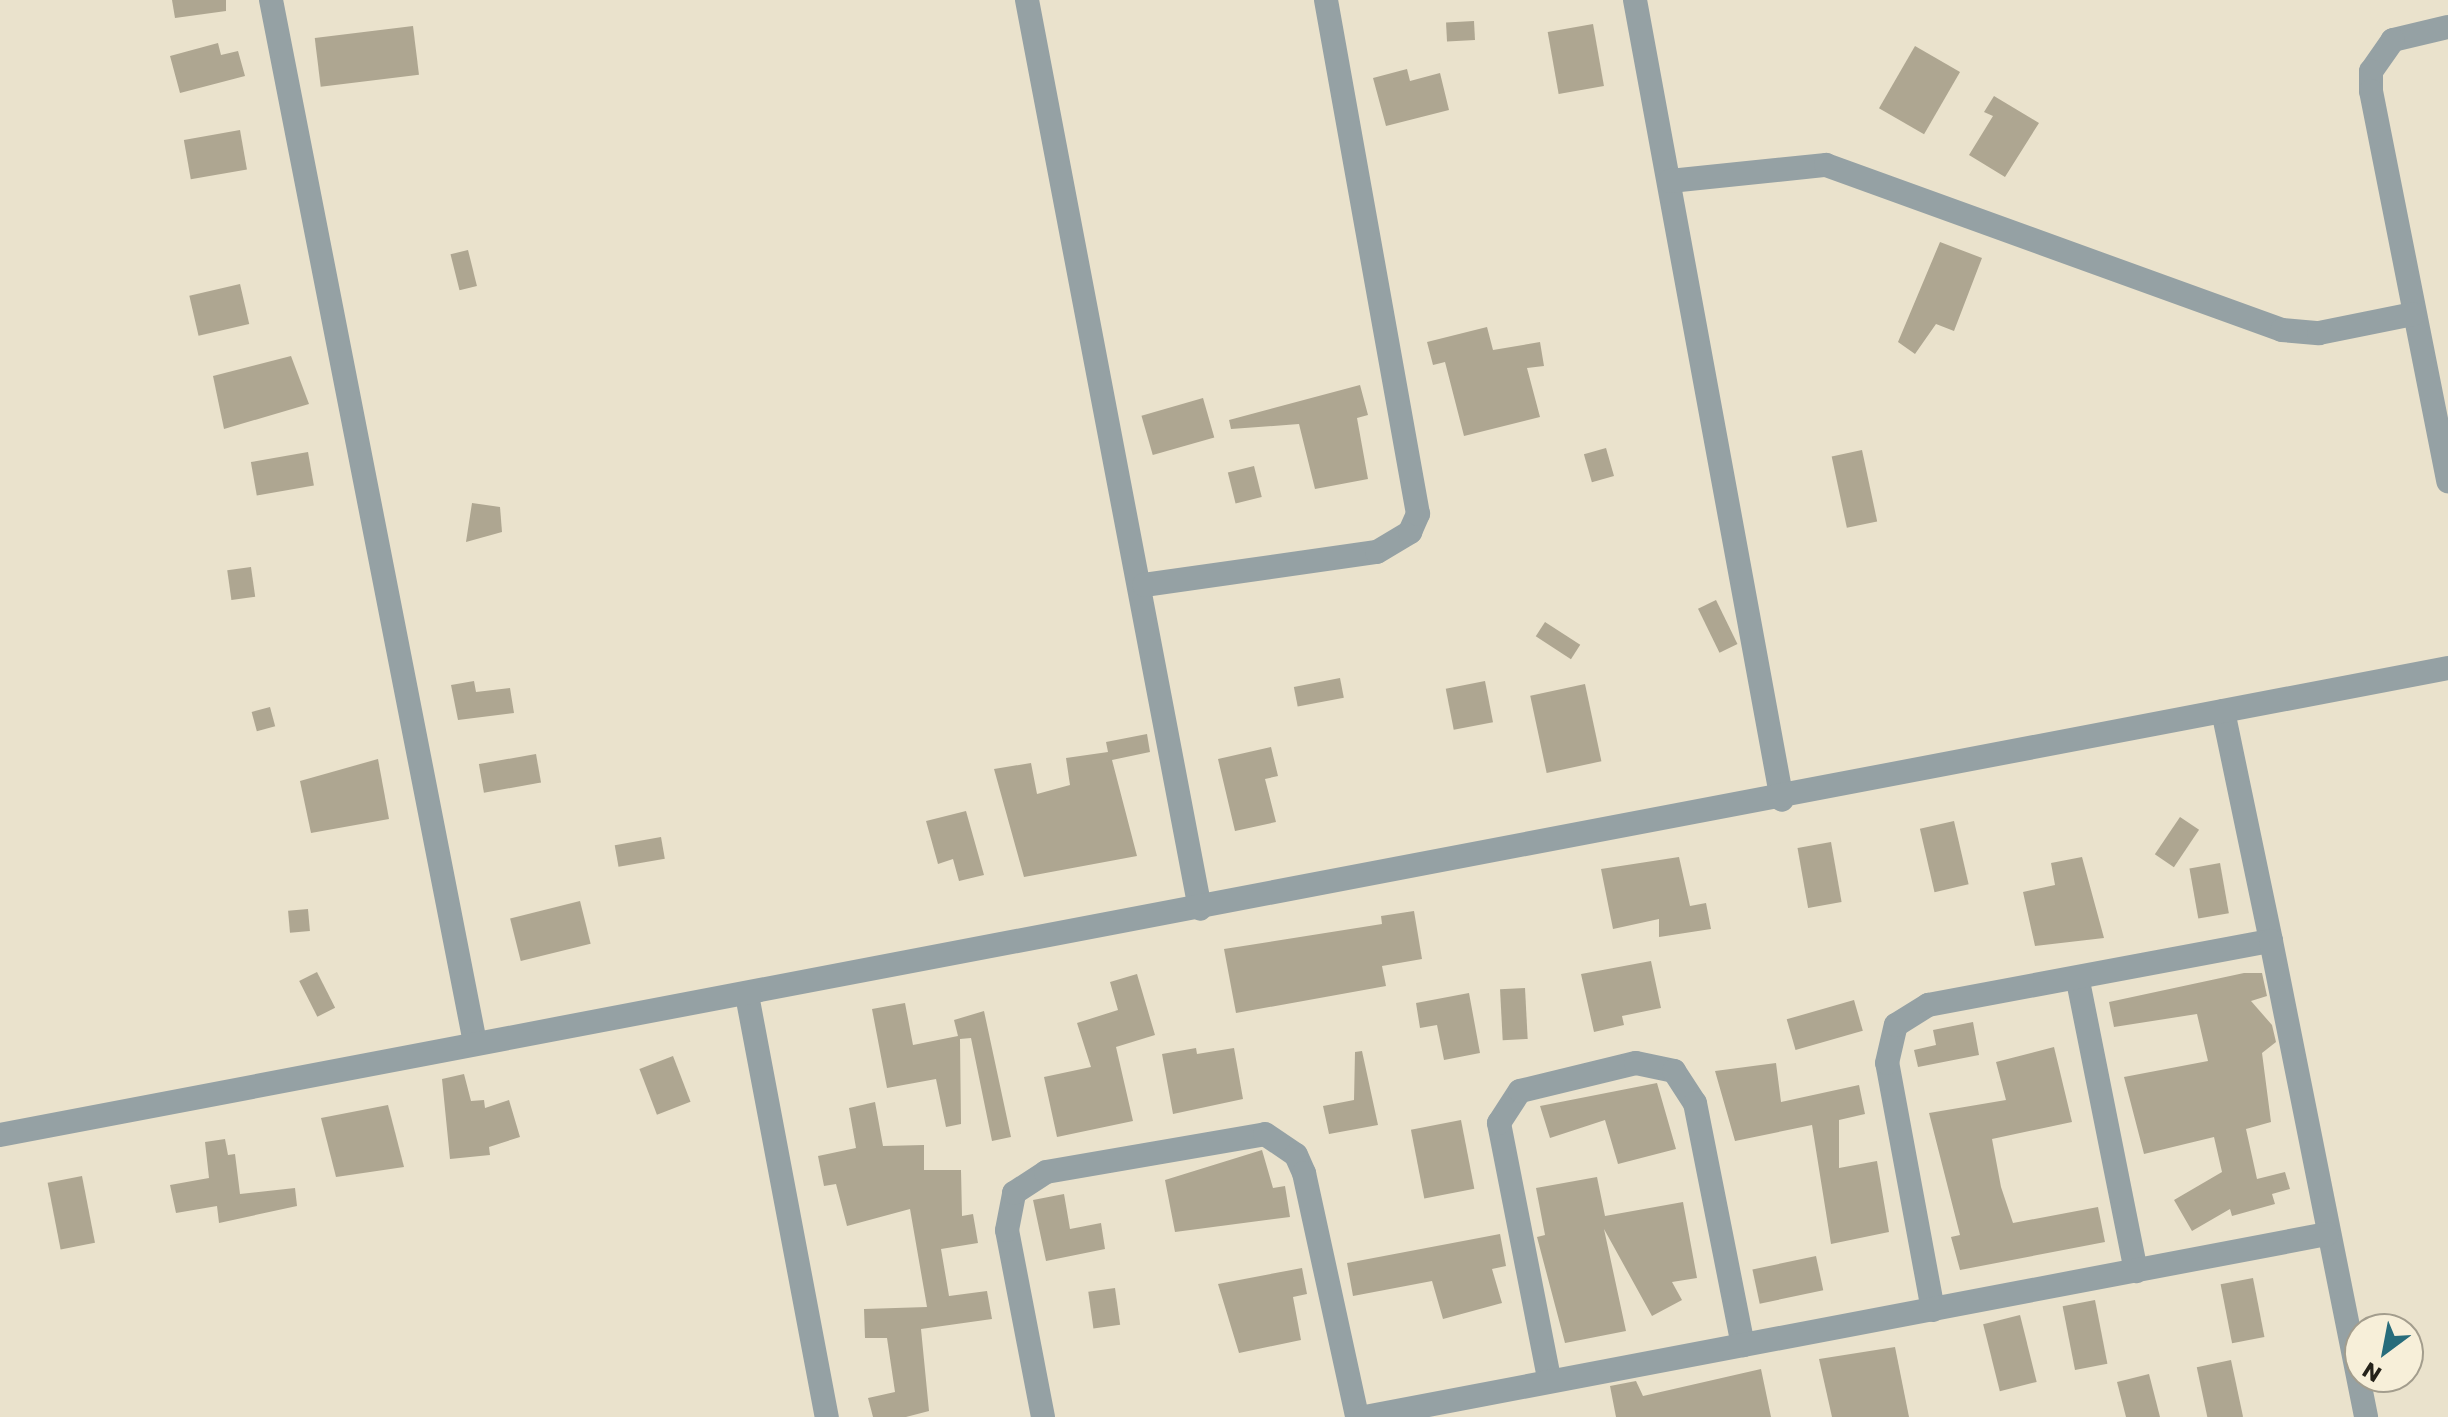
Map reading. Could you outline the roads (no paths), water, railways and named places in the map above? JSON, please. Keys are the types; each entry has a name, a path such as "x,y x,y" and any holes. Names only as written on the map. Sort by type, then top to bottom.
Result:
{"street":[{"path":"271,0 475,1043"},
{"path":"1027,0 1144,585 1200,909"},
{"path":"1144,585 1377,552 1410,532 1418,514 1326,0"},
{"path":"1635,0 1782,800"},
{"path":"2448,27 2393,40 2371,71 2413,314 2448,481"},
{"path":"1670,181 1826,165 2282,330 2319,333 2413,314"},
{"path":"0,1135 475,1043 747,995 1782,800 2448,668"},
{"path":"2223,711 2366,1417"},
{"path":"1933,1310 1887,1063 1892,1034 1910,1011 1928,1005 2078,981 2271,941"},
{"path":"2078,981 2136,1271"},
{"path":"747,995 827,1417"},
{"path":"1549,1378 1499,1123 1520,1091 1636,1063 1674,1071 1695,1103 1743,1345"},
{"path":"1043,1417 1007,1230 1014,1193 1046,1172 1265,1134 1282,1142 1304,1173 1357,1417"},
{"path":"1365,1417 1549,1378 1933,1310 2327,1234"}]}
